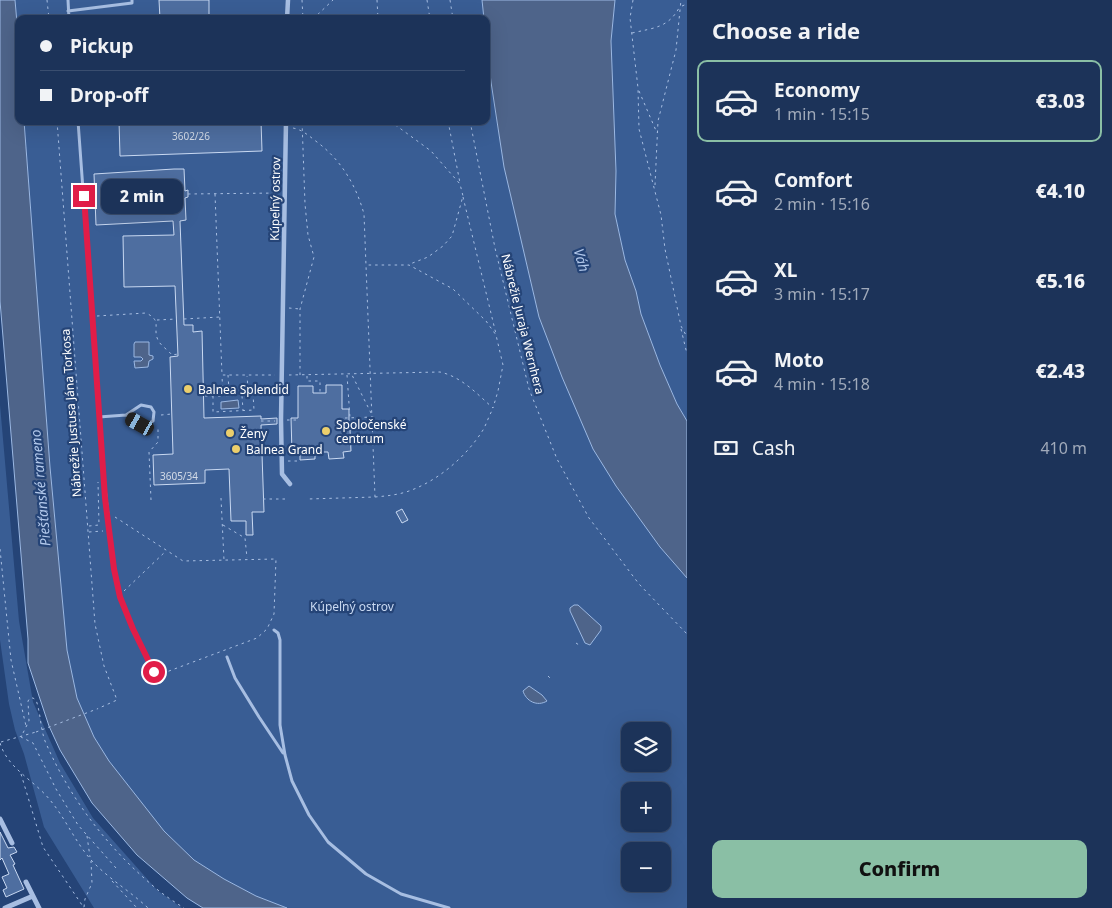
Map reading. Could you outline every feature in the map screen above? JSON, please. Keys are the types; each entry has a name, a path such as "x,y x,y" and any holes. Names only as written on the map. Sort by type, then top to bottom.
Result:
{"street":[{"path":"287,15 288,0"},
{"name":"Kúpeľný ostrov","path":"286,125 282,474 290,484"},
{"path":"0,819 12,844"},
{"path":"26,882 39,908"},
{"path":"5,908 33,896"}],"lane":[{"path":"68,0 69,15"},
{"path":"68,10 132,3 132,0"},
{"path":"78,125 108,531 120,597 133,629 160,682"},
{"path":"99,417 126,416 144,425 152,421 156,415 151,407 144,405 126,416"},
{"path":"274,630 278,633 280,640 280,725 285,756 292,781 309,815 328,842 366,874 400,894 449,908"},
{"path":"227,657 235,678 285,756"}],"path":[{"path":"47,0 49,15"},
{"path":"302,0 303,15"},
{"path":"317,15 333,0"},
{"path":"377,0 378,15"},
{"path":"427,0 429,15"},
{"path":"450,0 452,15"},
{"path":"632,0 630,18 638,88 639,129 655,189 680,326 687,354"},
{"path":"655,189 660,113 676,50 681,0"},
{"path":"631,33 665,24 673,19 681,6 687,4"},
{"path":"638,88 658,134"},
{"name":"Nábrežie Justusa Jána Torkosa","path":"20,737 97,709 116,700 104,666 96,631 57,125"},
{"path":"291,125 302,130 330,152 346,173 359,196 364,214 375,497"},
{"path":"300,375 300,309 314,257 308,235 302,166 302,125"},
{"path":"395,125 431,151 460,184"},
{"path":"308,499 375,497 407,492 431,480 467,451 484,428 493,408 503,365 460,184 449,125"},
{"name":"Nábrežie Juraja Wernhera","path":"471,125 495,248 529,389 557,459 588,518 639,584 687,634"},
{"path":"188,194 284,193"},
{"path":"215,194 223,396"},
{"path":"366,265 409,264 428,257 443,246 452,236 463,196"},
{"path":"409,264 453,289 486,321 496,336"},
{"path":"283,308 300,309"},
{"path":"92,317 146,313 152,315 156,320 157,339 172,355 178,354"},
{"path":"184,319 220,317"},
{"path":"156,320 177,319"},
{"path":"680,326 687,337"},
{"path":"222,375 440,372 451,374 461,380 493,408"},
{"path":"347,374 350,418"},
{"path":"352,374 372,417"},
{"path":"228,375 229,390 248,388 247,375"},
{"path":"307,375 307,381 320,380 320,393"},
{"path":"204,396 253,394 254,410 214,412 213,396"},
{"path":"242,395 243,410"},
{"path":"151,500 149,452 158,442 156,415 172,414"},
{"path":"345,418 372,417"},
{"path":"282,462 301,461"},
{"path":"88,526 99,525 98,482 104,479"},
{"path":"221,498 224,560"},
{"path":"264,499 285,499"},
{"path":"107,518 114,516 183,561 276,559 274,614 267,629 257,638 160,675"},
{"path":"222,524 245,538 247,559"},
{"path":"88,532 108,531"},
{"path":"0,549 11,660 26,727"},
{"path":"122,583 124,591 167,550"},
{"path":"20,737 29,721 28,701 33,698 38,704 40,726 45,741 60,773 80,806 108,843 152,886 184,908"},
{"path":"116,868 78,825 56,789 33,744 20,737 0,742 5,755 21,773 52,801 91,859 137,908"},
{"path":"21,773 43,847 84,908"},
{"path":"84,908 85,899 92,882 91,859 86,834"},
{"path":"110,878 148,908"}],"green space":[{"path":"15,0 482,0 484,15 16,15"},
{"path":"615,0 687,0 687,421 677,404 660,365 641,314 636,291 625,260 615,214 616,171 611,41"},
{"name":"Kúpeľný ostrov","path":"490,74 504,167 539,317 616,486 660,547 687,578 687,908 287,908 256,896 194,860 164,831 109,761 94,737 77,698 67,650 50,467 24,125 490,125"},
{"path":"0,405 19,621 33,702 60,763 93,818 157,890 182,908 94,908 44,827 24,754 15,730 9,704 0,640"}],"water":[{"name":"Piešťanské rameno","path":"0,0 15,0 15,125 24,125 50,467 67,650 77,698 94,737 109,761 164,831 194,860 224,879 256,896 287,908 203,908 187,898 137,855 92,803 60,750 49,726 28,663 28,639 0,301"},
{"name":"Váh","path":"482,0 615,0 611,41 616,171 615,214 625,260 636,291 641,314 660,365 677,404 687,421 687,578 660,547 616,486 593,449 539,317 504,167 490,74 490,15 484,15"},
{"path":"135,342 149,342 149,355 153,356 153,359 149,361 148,367 135,368 134,361 141,361 143,359 141,357 134,357"},
{"path":"238,400 239,408 221,409 221,402"},
{"path":"578,605 601,626 601,630 590,645 585,643 570,611 570,608"},
{"path":"529,686 547,701 536,703 529,700 523,691"}],"building":[{"path":"159,0 209,0 209,15 160,15"},
{"path":"119,125 261,125 262,151 120,156"},
{"path":"184,169 185,191 188,190 188,197 185,198 186,220 180,221 184,325 193,325 193,332 202,331 204,418 261,416 261,419 277,418 277,424 261,425 264,512 252,512 253,535 246,535 246,521 231,521 229,469 205,470 205,483 154,485 153,455 173,454 170,357 178,356 175,286 124,287 123,236 174,235 173,221 96,225 94,174"},
{"path":"326,385 342,385 342,409 349,409 349,422 357,421 358,429 350,430 351,451 343,452 344,458 329,459 328,452 315,452 315,459 300,460 300,453 292,453 291,418 298,418 298,386 313,386 313,393 326,393"},
{"path":"402,509 408,520 402,523 396,512"},
{"path":"0,832 8,848 14,847 17,852 10,855 24,889 6,897 3,890 7,888 2,877 9,874 2,858 0,860"}],"place":[{"name":"Balnea Splendid","path":"188,389"},
{"name":"Spoločenské centrum","path":"326,431"},
{"name":"Ženy","path":"230,433"},
{"name":"Balnea Grand","path":"236,449"}],"route":[{"path":"84,196 94,357 108,531 120,597 154,672"}]}
